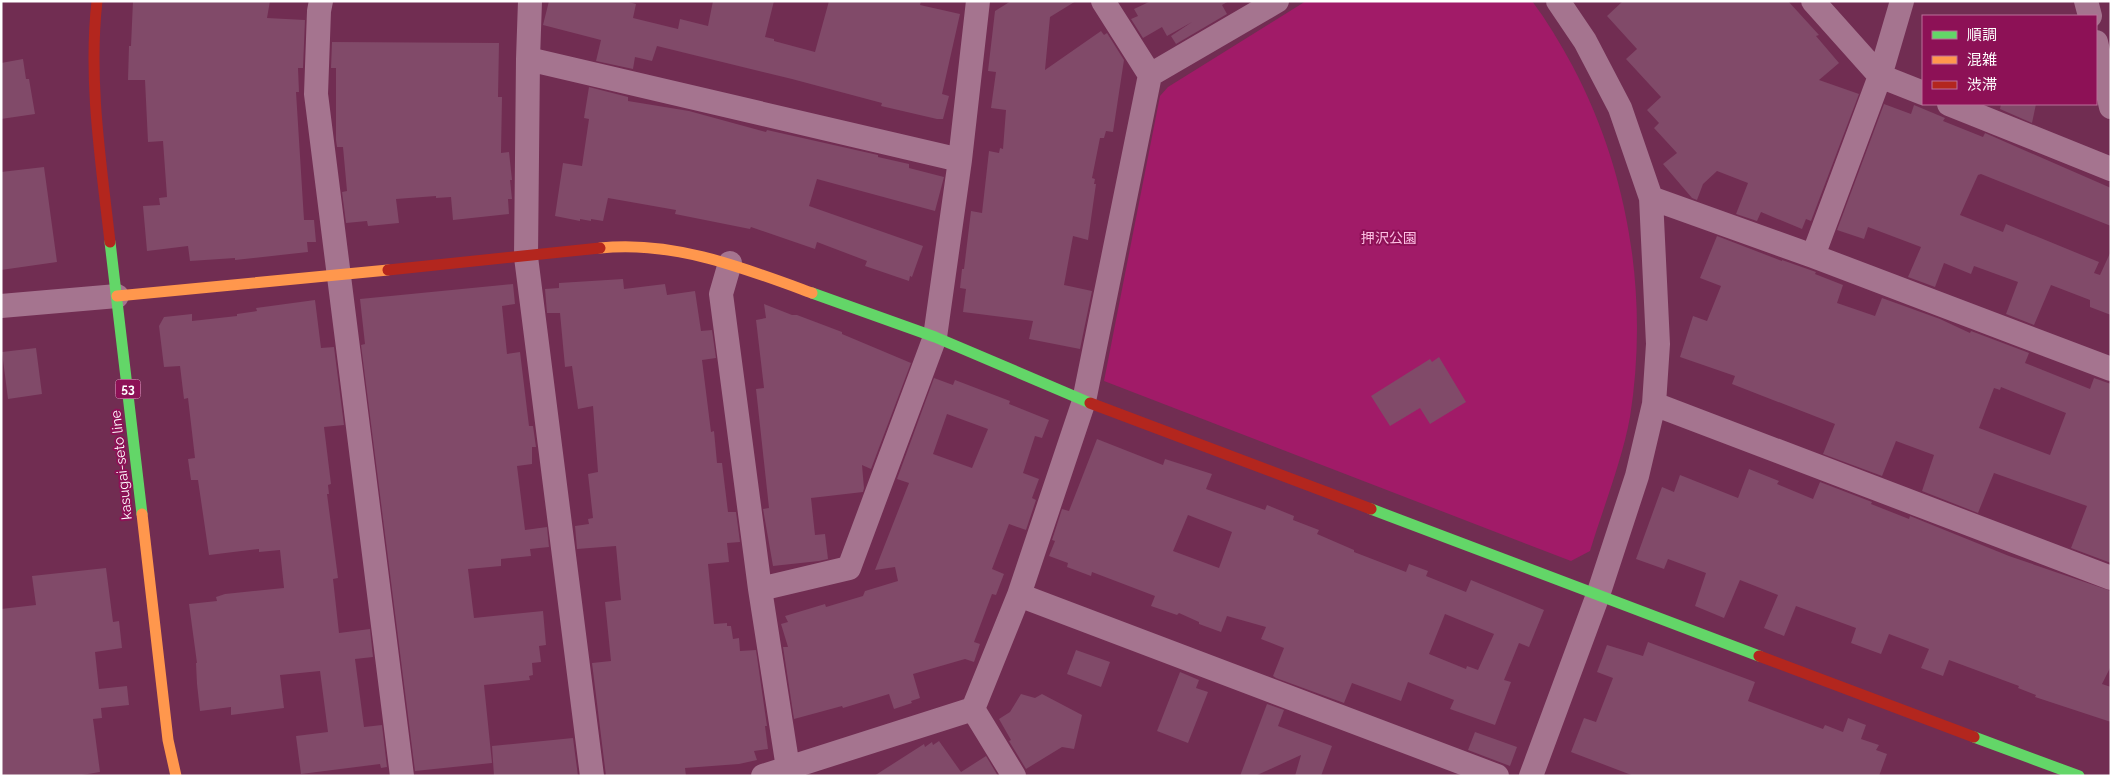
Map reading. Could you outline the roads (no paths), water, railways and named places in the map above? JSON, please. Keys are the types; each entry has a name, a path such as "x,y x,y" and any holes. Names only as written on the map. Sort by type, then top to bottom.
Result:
{"street":[{"name":"kasugai-seto line","path":"97,1 94,36 98,139 118,296 168,740 176,776"},
{"path":"322,1 319,11 316,94 402,776"},
{"path":"530,1 526,257 592,776"},
{"path":"760,589 849,568 935,337 960,160 978,1"},
{"path":"763,776 790,772 973,710 1019,595 1084,401 1150,75 1104,1"},
{"path":"1150,75 1277,1"},
{"path":"1531,776 1598,595 1637,476 1654,404 1658,344 1651,198 1620,108 1585,41 1558,1"},
{"path":"1813,1 1880,76 1922,93"},
{"path":"1813,256 1880,76 1902,1"},
{"path":"2086,1 2090,15"},
{"path":"2097,46 2111,107"},
{"path":"528,59 960,160"},
{"path":"1951,105 2111,169"},
{"path":"1651,198 1813,256 2111,369"},
{"path":"1,306 526,257 619,246 690,253 730,263 935,337 1084,401 2079,776"},
{"path":"730,263 721,294 760,589 790,772"},
{"path":"1654,404 2111,578"},
{"path":"1019,595 1497,776"},
{"path":"973,710 1014,776"}],"park label":[{"name":"押沢公園","path":"1389,238"}]}
